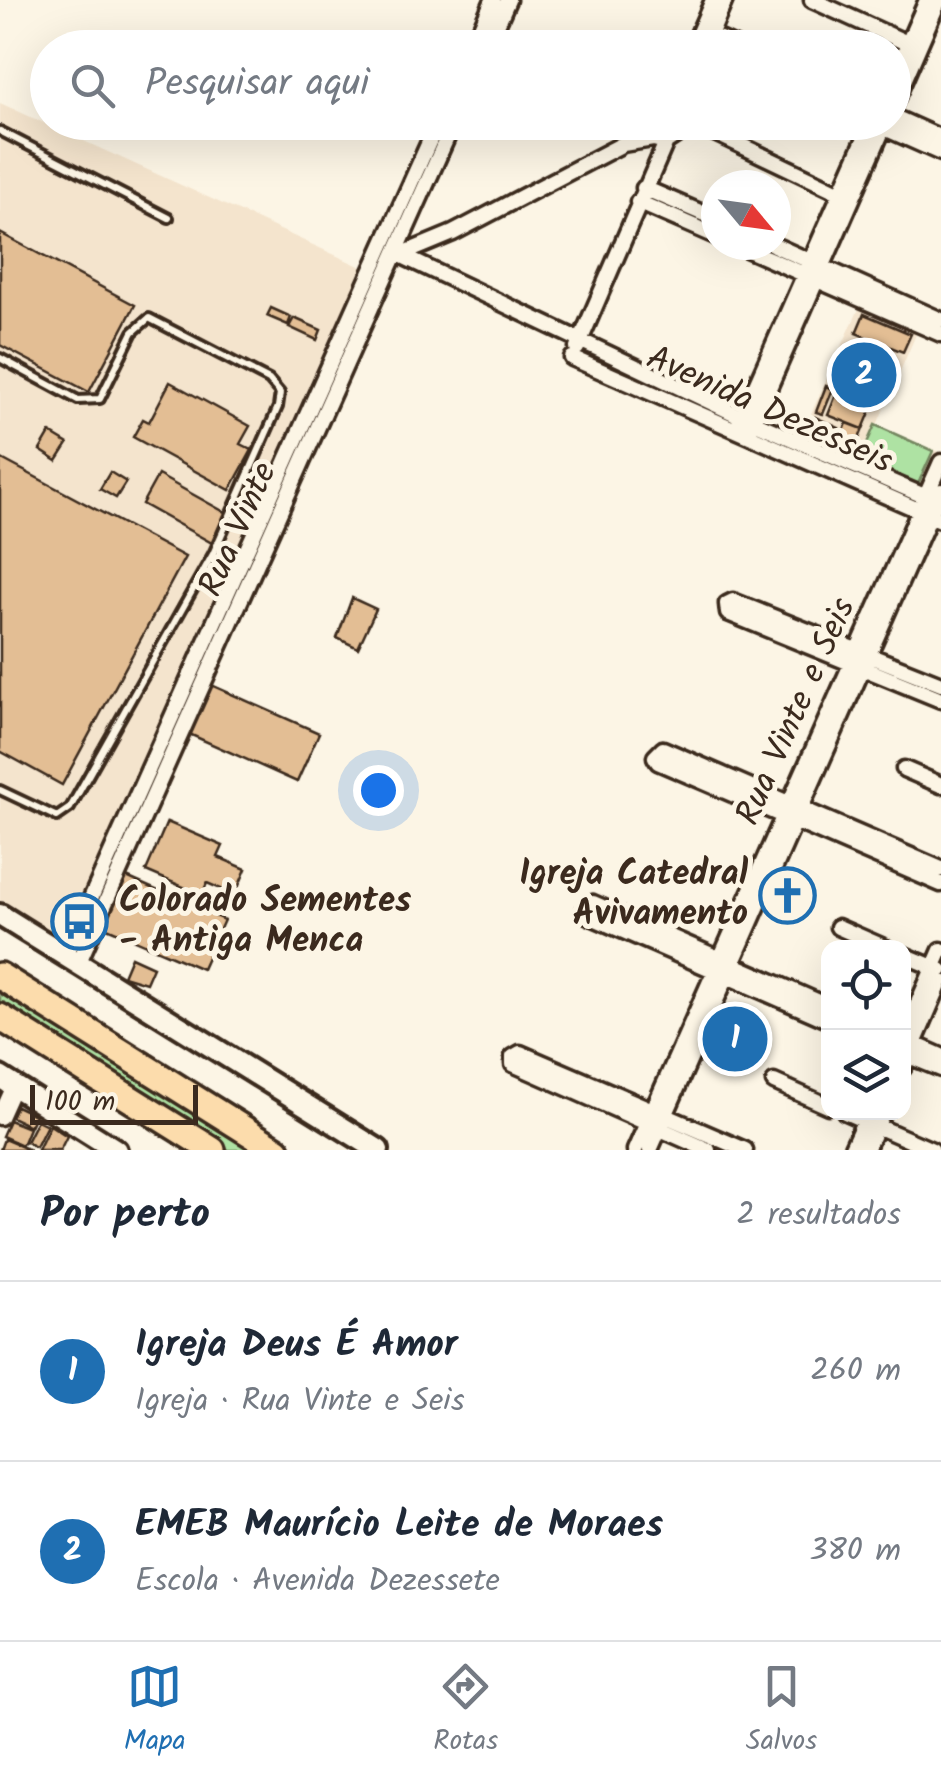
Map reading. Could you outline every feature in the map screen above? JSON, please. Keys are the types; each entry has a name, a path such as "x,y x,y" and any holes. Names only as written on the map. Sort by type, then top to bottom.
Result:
{"highway":[{"path":"0,976 277,1150"},
{"path":"0,1017 212,1150"}],"main road":[{"path":"0,915 378,1150"},
{"path":"4,1082 116,1150"}],"street":[{"path":"480,30 493,0"},
{"path":"495,30 508,0"},
{"path":"706,30 713,0"},
{"path":"710,30 725,0"},
{"path":"812,0 877,30"},
{"path":"911,37 927,0"},
{"path":"911,65 939,0"},
{"path":"911,130 941,138"},
{"path":"911,138 941,153"},
{"name":"Rua Vinte","path":"72,958 430,140"},
{"name":"Rua Vinte","path":"72,958 398,254 446,140"},
{"path":"398,254 453,234 623,144 646,140"},
{"path":"657,140 666,142"},
{"path":"572,358 641,195 669,140"},
{"path":"728,140 846,196"},
{"path":"745,425 872,140"},
{"path":"641,195 701,214"},
{"path":"641,195 701,228"},
{"name":"Avenida Dezesseis","path":"398,254 557,329 745,425"},
{"path":"791,256 941,334"},
{"path":"783,260 941,320"},
{"path":"557,329 572,358"},
{"name":"Avenida Dezesseis","path":"572,358 745,425 934,506"},
{"name":"Rua Vinte e Seis","path":"635,1150 656,1119 860,659 934,506 941,462"},
{"path":"941,684 860,659 728,612 727,604 733,601 860,659 941,700"},
{"path":"731,786 658,762 655,756 662,750 941,884"},
{"path":"904,770 941,785"},
{"path":"793,813 941,869"},
{"path":"821,1003 724,967 587,915 585,910 593,903 724,967 821,1016"},
{"path":"838,927 868,940"},
{"path":"911,1036 941,950"},
{"path":"911,958 937,969"},
{"path":"911,1039 941,982"},
{"path":"911,1050 941,1056"},
{"path":"911,1052 941,1069"},
{"path":"561,1078 656,1119 745,1150"},
{"path":"0,1118 4,1082"},
{"path":"774,1082 821,1103"},
{"path":"656,1119 708,1150"},
{"name":"Rua Vinte e Seis","path":"650,1150 656,1119"},
{"path":"851,1150 872,1120"},
{"path":"866,1150 873,1120"},
{"path":"877,1120 932,1150"}],"lane":[{"path":"0,131 170,218"},
{"path":"0,358 78,400 91,402 100,399 132,332 149,318 270,380 280,393 278,407 212,554 70,808 57,817 46,815 0,790"}],"shaded area":[{"path":"0,103 30,117 30,140 82,140 366,269 64,951 0,914"},
{"path":"863,300 920,325 877,425 941,453 926,497 798,442"}],"green space":[{"path":"875,425 933,451 918,484 860,459"},
{"path":"0,985 263,1150 229,1150 0,1006"}],"building":[{"path":"0,233 135,305 89,392 0,345"},
{"path":"271,308 291,317 288,325 267,316"},
{"path":"864,314 911,334 903,352 856,333"},
{"path":"294,318 321,330 317,340 289,327"},
{"path":"857,342 893,357 863,429 828,415"},
{"path":"170,382 250,426 240,444 252,450 230,490 133,437 143,419 149,422"},
{"path":"826,386 833,389 823,414 816,412"},
{"path":"815,417 839,428 832,444 807,433"},
{"path":"847,423 863,429 853,453 838,446"},
{"path":"50,433 68,444 57,461 40,450"},
{"path":"0,458 185,557 62,785 0,751"},
{"path":"110,472 126,482 116,498 100,489"},
{"path":"158,475 228,514 212,543 142,504"},
{"path":"352,598 376,609 358,648 337,638"},
{"path":"209,684 319,733 297,782 187,733"},
{"path":"167,822 223,846 218,857 246,869 235,895 207,883 202,895 146,871"},
{"path":"122,875 224,920 202,969 100,925"},
{"path":"131,957 153,967 146,983 123,976"},
{"path":"16,1106 35,1115 30,1126 11,1117"},
{"path":"9,1120 29,1128 22,1145 2,1136"},
{"path":"37,1120 47,1125 36,1147 26,1142"},
{"path":"50,1125 67,1136 60,1150 38,1150"},
{"path":"4,1139 30,1150 0,1150"}],"place":[{"name":"EMEB Maurício Leite de Moraes","path":"864,375"},
{"name":"Igreja Catedral Avivamento","path":"787,895"},
{"name":"Colorado Sementes - Antiga Menca","path":"80,922"},
{"name":"Igreja Deus É Amor","path":"735,1039"}]}
